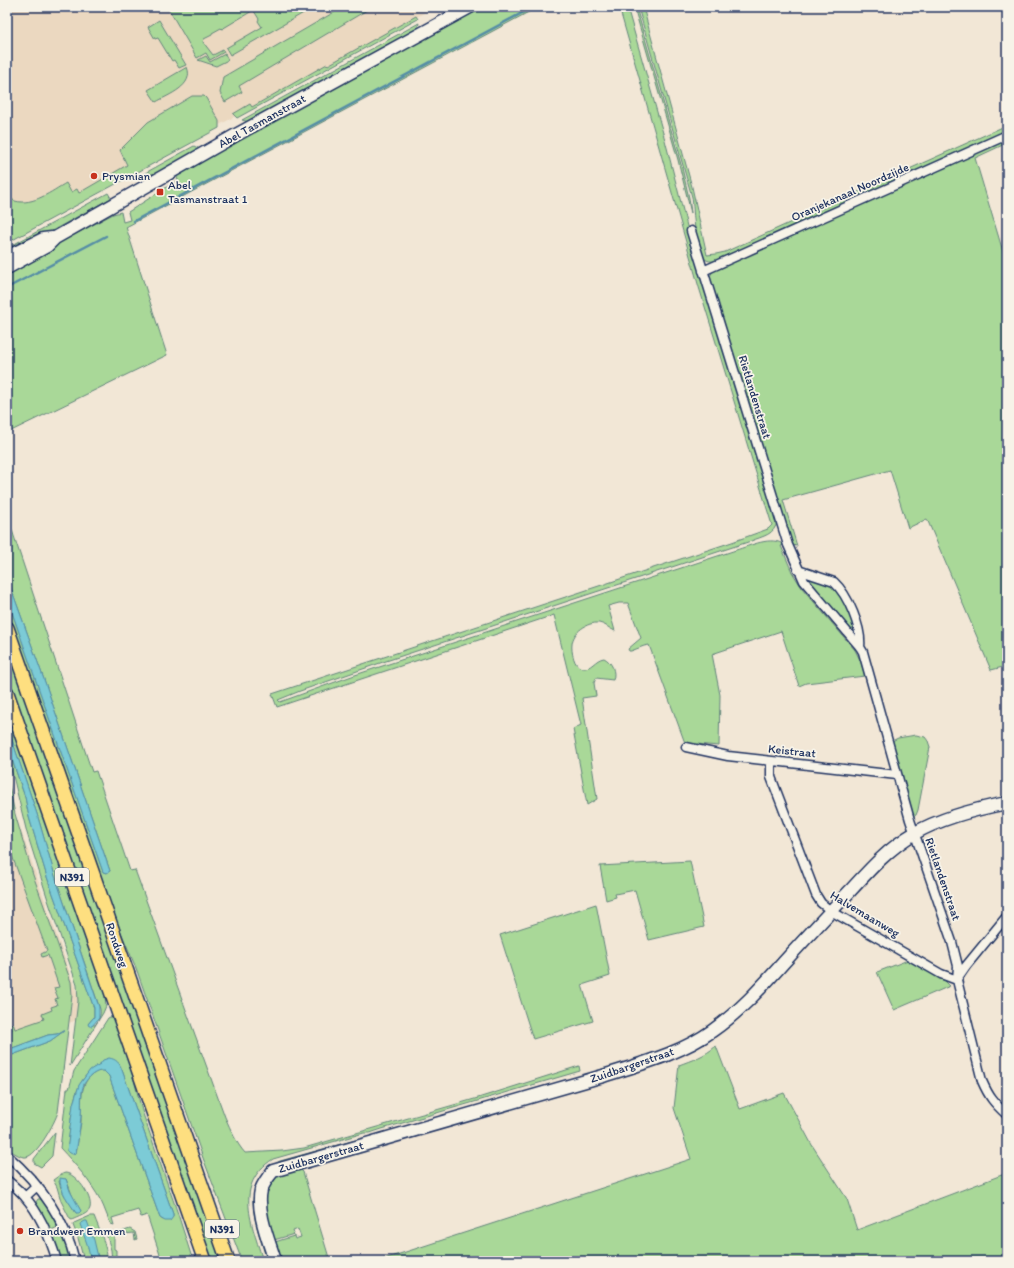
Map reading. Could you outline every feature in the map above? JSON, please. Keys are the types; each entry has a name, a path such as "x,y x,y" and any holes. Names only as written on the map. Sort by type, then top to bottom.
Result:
{"main road":[{"name":"Rondweg","path":"7,628 228,1261"},
{"name":"Rondweg","path":"7,693 205,1261"},
{"name":"N391","path":"206,1198 238,1261"},
{"name":"N391","path":"187,1210 198,1261"}],"street":[{"name":"Abel Tasmanstraat","path":"7,268 47,246 55,238 470,7"},
{"name":"Oranjekanaal Noordzijde","path":"703,271 1007,135"},
{"name":"Rietlandenstraat","path":"691,231 788,545 798,570 814,595 860,647 866,660 897,775 952,942 958,966 957,980 982,1081 995,1104 1007,1115"},
{"name":"Abel Tasmanstraat","path":"7,257 43,239 55,238"},
{"name":"Rietlandenstraat","path":"798,570 834,582 838,586 847,600 856,621 860,639 860,647"},
{"name":"Keistraat","path":"686,747 728,756 897,775"},
{"name":"Halvemaanweg","path":"771,761 771,777 816,895 821,903 831,911 942,974 957,980"},
{"name":"Zuidbargerstraat","path":"275,1261 262,1216 260,1202 261,1190 273,1171 603,1076 684,1048 717,1027 756,993 884,854 915,833 927,827 959,814 1007,803"},
{"path":"957,980 966,966 1007,916"},
{"path":"7,1155 18,1164 49,1202 64,1226 75,1261"},
{"path":"7,1180 25,1197 42,1223 52,1245 57,1261"},
{"path":"25,1197 37,1186"}],"shaded area":[{"path":"7,7 435,7 7,241"},
{"path":"7,790 85,1017 7,1046"}],"green space":[{"path":"314,7 230,55 226,48 262,27 254,11 252,11 204,39 203,42 213,55 223,50 224,52 210,60 206,53 197,58 168,8"},
{"path":"343,7 372,7 239,86 242,92 225,102 220,93 223,77"},
{"path":"482,7 538,7 126,227 167,355 7,433 7,271 113,214 121,212 123,222 130,220 128,212 178,180 176,175 181,171"},
{"path":"619,7 627,7 665,140 691,242 777,521 776,526 768,534 751,541 383,662 278,700 280,702 352,676 754,544 773,541 784,545 781,546 792,572 802,588 855,650 861,662 865,676 806,683 799,686 781,631 712,654 720,695 719,746 685,743 649,645 631,651 628,649 641,638 628,603 619,603 608,606 615,631 599,623 590,624 578,632 572,644 575,662 579,667 585,668 591,666 598,660 604,658 611,665 614,671 613,680 596,678 594,683 596,696 582,698 597,799 587,805 573,729 581,725 554,615 277,707 272,694 732,542 768,529 772,525 698,284"},
{"path":"634,7 636,7 682,168 691,213 678,160"},
{"path":"638,7 643,7 692,187 707,255 725,252 1007,125 1007,133 718,261 708,261 701,255 699,248 695,230 692,197"},
{"path":"416,16 418,19 237,118 233,114 250,104 252,107 327,64 328,65"},
{"path":"159,20 186,65 179,68 174,60 172,61 158,38 155,39 148,27"},
{"path":"419,23 417,30 249,122 242,120"},
{"path":"225,54 228,60 216,66 198,60 206,56 210,62"},
{"path":"187,67 187,80 184,85 156,102 148,90"},
{"path":"192,96 204,96 206,98 219,121 219,128 7,243 7,196 15,201 22,202 35,200 66,183 71,192 77,189 79,193 127,165 120,150 148,122"},
{"path":"1007,137 1007,143 975,158 1007,265 1007,666 991,670 927,519 908,528 890,470 783,500 797,546 791,545 709,278 714,269"},
{"path":"194,146 200,149 156,173 138,177"},
{"path":"108,193 111,198 50,232 7,250 7,248"},
{"path":"7,515 92,772 96,771 130,871 135,870 225,1117 236,1141 245,1153 304,1148 478,1098 579,1066 580,1071 370,1133 364,1133 273,1159 261,1169 253,1181 249,1193 251,1219 263,1261 242,1261 203,1158 136,968 106,896 7,613 7,598 103,872 108,872 110,871 7,577"},
{"path":"804,574 833,584 850,610 857,638 815,592"},
{"path":"7,643 222,1261 210,1261 7,679"},
{"path":"7,711 107,996 105,997 106,1006 103,1013 70,1066 78,1001 77,985 27,833 7,757 7,745 25,797 29,817 47,877 94,1008 94,1017 88,1024 95,1025 98,1021 100,1009 55,876 37,814 7,725"},
{"path":"916,735 925,737 930,747 918,810 916,815 913,817 892,741 898,738"},
{"path":"7,776 15,814 33,875 71,982 72,995 58,1112 40,1145 35,1151 26,1157 7,1148 7,1057 50,1041 64,1030 57,1034 48,1035 7,1050 7,1032 12,1030 10,1024 13,1023 15,1029 44,1019 42,1014 52,1010 51,1007 57,1005 55,999 58,998 54,988 59,987 48,955 42,957 41,954 47,951 7,842"},
{"path":"690,861 704,927 649,940 635,890 615,894 616,897 606,900 600,866"},
{"path":"596,904 610,976 582,985 593,1021 533,1039 500,935"},
{"path":"908,960 944,980 950,986 894,1010 877,972"},
{"path":"114,1015 125,1045 142,1111 193,1261 162,1261 147,1215 141,1217 138,1210 112,1218 114,1225 111,1224 101,1201 92,1187 60,1148 67,1089 69,1089 74,1071 108,1018","holes":["100,1064 122,1070 173,1214 173,1216 163,1220 160,1218 109,1076 104,1071 96,1072 90,1077 83,1088 81,1101 81,1122 76,1153 67,1151 74,1102 82,1081"]},
{"path":"716,1046 740,1109 784,1093 812,1145 847,1199 857,1230 1007,1173 1007,1261 378,1261 691,1159 674,1108 679,1065 703,1055"},
{"path":"55,1132 52,1156 41,1167 34,1163 34,1159"},
{"path":"359,1139 361,1141 263,1176 270,1261 267,1261 255,1219 253,1206 254,1193 258,1181 266,1170 280,1161"},
{"path":"300,1169 303,1172 330,1261 280,1261 275,1242 294,1236 295,1239 301,1237 298,1229 293,1231 294,1234 274,1240 266,1210 265,1194 274,1177"},
{"path":"65,1173 74,1177 83,1186 89,1198 89,1210 85,1214 72,1220 70,1219 61,1201 57,1187 53,1180","holes":["66,1179 74,1200 81,1211 76,1213 64,1194 59,1181"]},
{"path":"38,1199 45,1202 60,1226 49,1231 38,1210 36,1202"},
{"path":"90,1216 94,1216 104,1244 108,1261 84,1261 73,1225 74,1223"},
{"path":"62,1229 72,1261 60,1261 51,1235"},
{"path":"130,1229 135,1232 137,1239 135,1240 134,1233 114,1235 114,1249 116,1250 116,1257 115,1261 112,1261 111,1250 106,1233 112,1235"}],"water":[{"path":"7,577 110,871 107,873 103,872 7,598"},
{"path":"7,725 37,814 55,876 99,1007 99,1018 92,1026 89,1026 88,1024 94,1017 94,1008 47,877 29,817 25,797 7,745"},
{"path":"64,1030 50,1041 7,1057 7,1050 48,1035 57,1034"},
{"path":"109,1058 116,1060 121,1068 173,1214 170,1221 165,1221 160,1218 109,1076 104,1071 92,1074 84,1084 82,1091 81,1121 76,1153 72,1154 67,1151 73,1104 79,1085 90,1070 100,1064 103,1060"},
{"path":"60,1178 66,1179 70,1191 81,1211 79,1213 76,1213 65,1197 61,1188"},
{"path":"87,1221 94,1240 99,1261 91,1261 80,1224"}],"waterway":[{"path":"134,221 533,7"},
{"path":"7,288 106,236"}],"place":[{"name":"Prysmian","path":"94,176"},
{"name":"Abel Tasmanstraat 1","path":"160,192"},
{"name":"Brandweer Emmen","path":"20,1231"}]}
